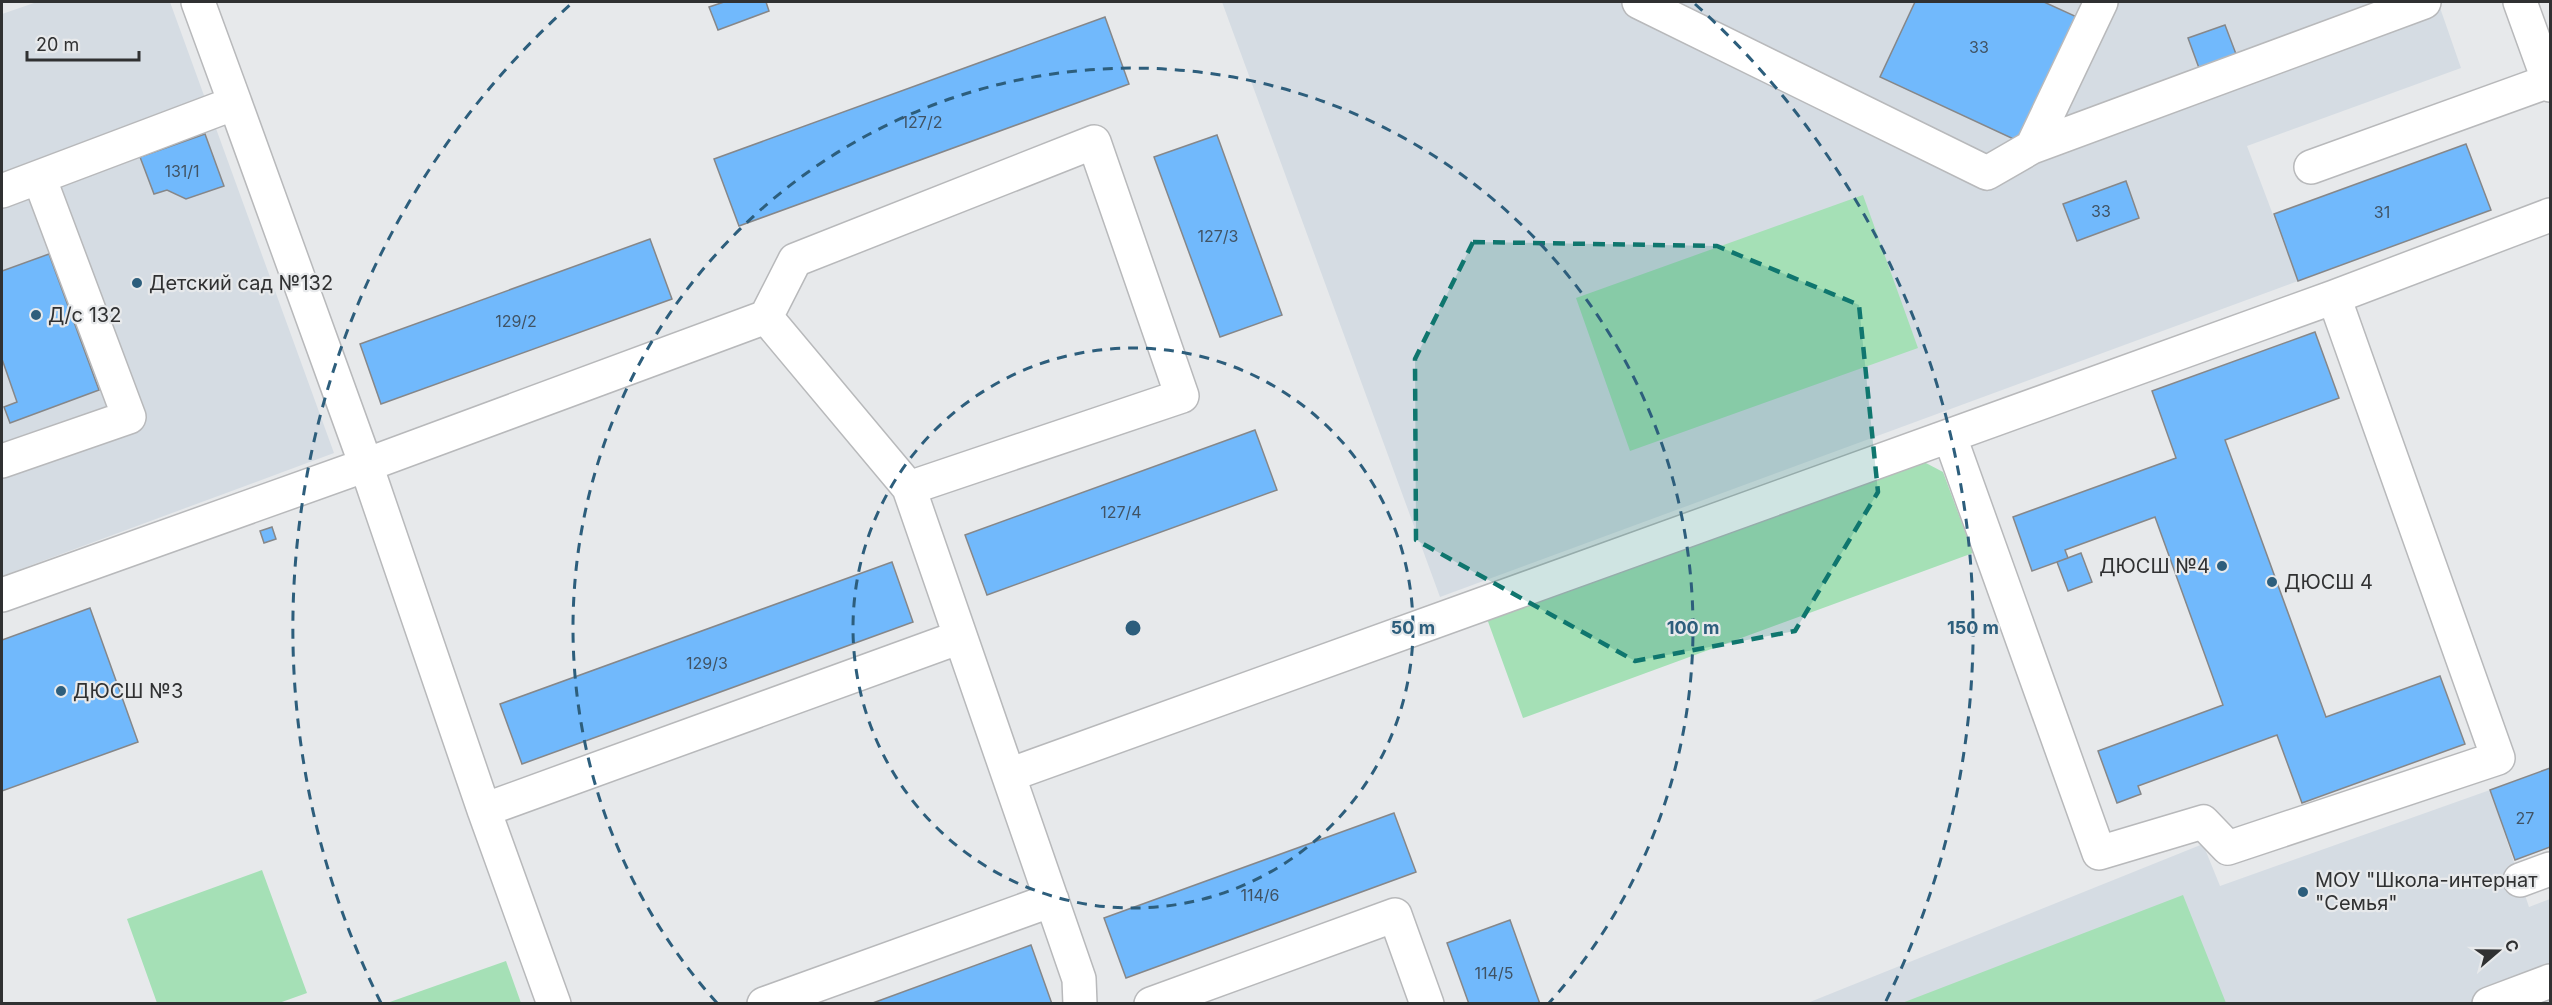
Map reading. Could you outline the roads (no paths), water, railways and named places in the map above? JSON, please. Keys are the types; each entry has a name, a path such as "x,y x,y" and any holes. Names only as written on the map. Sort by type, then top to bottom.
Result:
{"street":[{"path":"198,2 366,465 484,810 554,1004"},
{"path":"1639,2 1987,173 2032,147 2424,2"},
{"path":"2032,147 2101,2"},
{"path":"2311,167 2550,83 2520,2"},
{"path":"2,191 235,103"},
{"path":"2,595 366,465 766,317 795,260 1094,142 1182,396 909,488"},
{"path":"2,462 129,417 39,177"},
{"path":"1009,775 1950,437 2334,297 2550,215"},
{"path":"1950,437 2099,853 2203,822 2228,848 2498,758 2334,297"},
{"path":"766,317 909,488 1079,979 1080,1004"},
{"path":"484,810 960,637"},
{"path":"2520,880 2550,869"},
{"path":"764,1004 1052,900"},
{"path":"1151,1004 1395,915 1427,1004"},
{"path":"2489,1004 2550,981"}],"place":[{"name":"Детский сад №132","path":"137,283"},
{"name":"Д/с 132","path":"36,315"},
{"name":"ДЮСШ №4","path":"2222,566"},
{"name":"ДЮСШ 4","path":"2272,582"},
{"name":"ДЮСШ №3","path":"61,691"},
{"name":"МОУ \"Школа-интернат \"Семья\"","path":"2303,892"}]}
